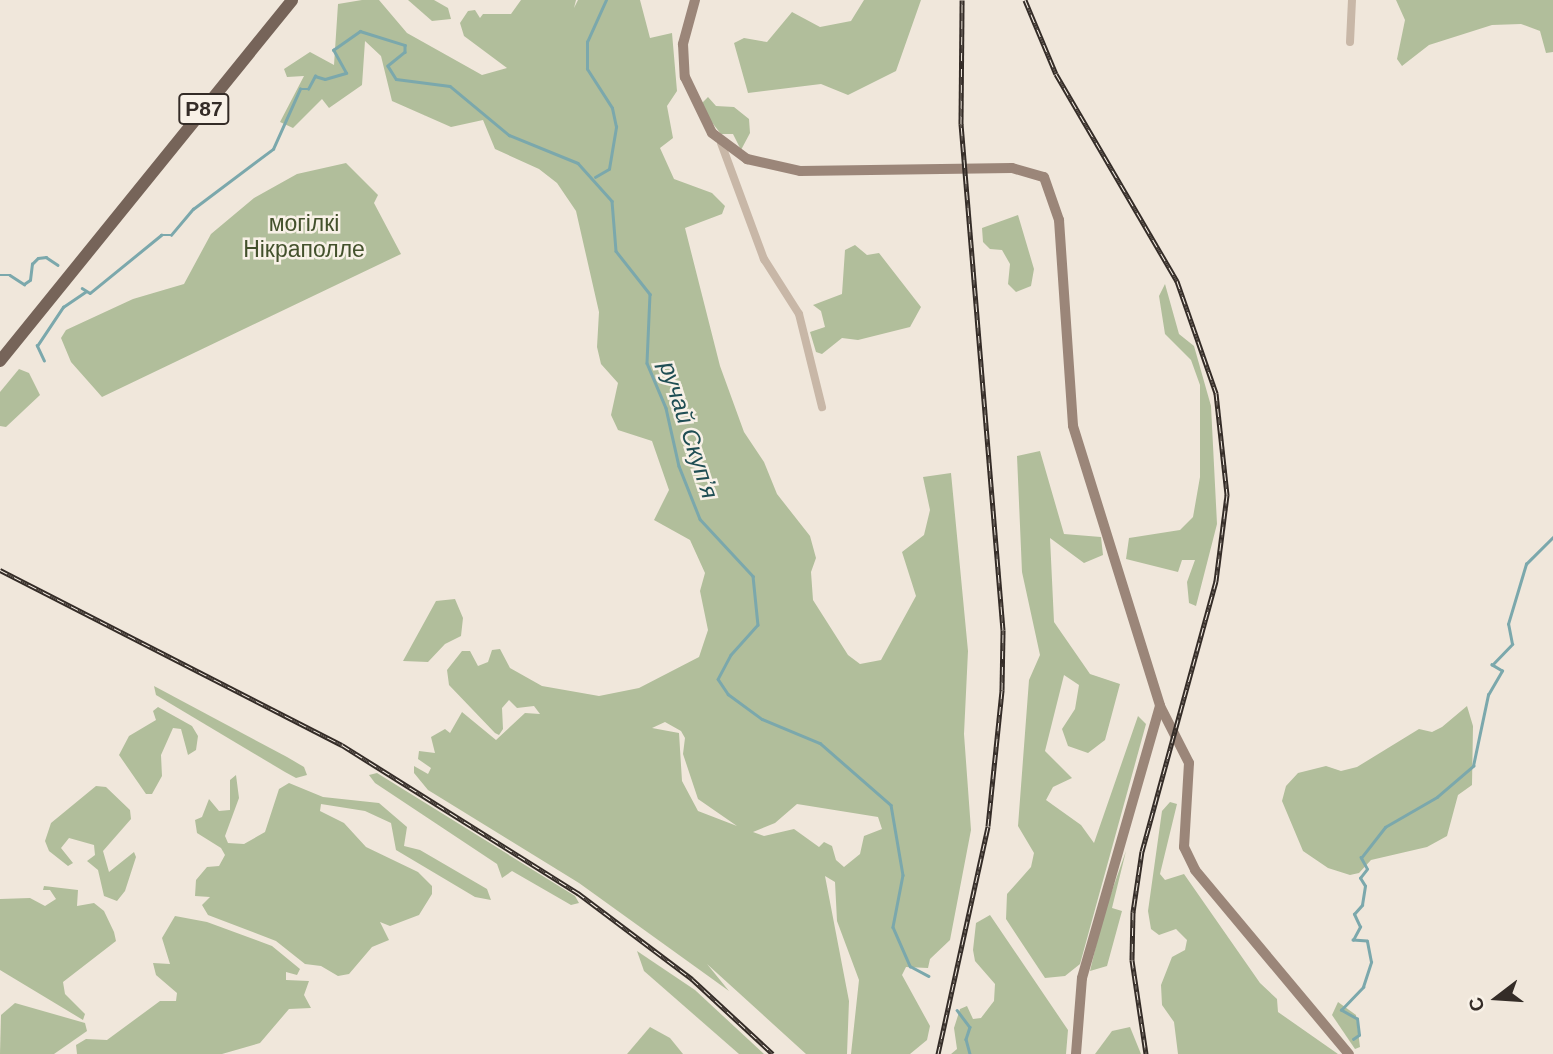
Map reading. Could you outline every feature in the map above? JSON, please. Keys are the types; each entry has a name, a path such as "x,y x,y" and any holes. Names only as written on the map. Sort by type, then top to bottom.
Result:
{"main road":[{"name":"Р87","path":"4,356 292,0"}],"street":[{"path":"695,0 683,44 685,77 703,118 721,143 764,259 799,314 822,407"},
{"path":"1350,42 1352,0"},
{"path":"721,143 747,159 800,172 964,169 1033,171 1044,177 1056,203 1073,426 1160,706 1188,763 1182,831 1195,870 1349,1054"},
{"path":"1076,1054 1082,978 1160,706"}],"green space":[{"path":"379,0 407,33 482,75 507,68 464,36 460,23 468,11 475,10 480,18 483,14 511,14 521,0 576,0 574,8 578,0 640,0 650,38 672,33 677,91 667,106 673,138 660,148 674,179 712,193 725,206 722,214 685,228 720,366 744,432 764,462 777,494 810,536 816,558 811,572 813,600 848,655 860,664 881,660 916,596 902,552 924,535 930,510 923,477 951,473 968,651 964,734 971,830 950,940 930,959 928,968 906,967 902,975 930,1026 927,1040 910,1054 851,1054 859,980 837,921 835,882 825,876 849,1001 847,1054 806,1054 707,964 729,991 579,883 428,790 414,773 414,766 428,774 431,768 418,759 419,751 435,753 431,737 445,729 450,733 462,712 496,740 525,713 540,714 534,706 517,708 509,700 502,708 503,729 499,735 495,733 449,685 447,670 462,651 470,651 478,666 488,662 492,650 500,649 510,668 542,686 599,696 639,688 699,657 708,630 700,591 705,573 690,540 654,520 669,490 652,441 618,430 611,415 618,383 601,364 597,347 599,312 576,211 557,183 539,169 495,149 483,120 451,127 392,101 381,56 365,41 362,85 329,108 322,99 293,128 280,122 304,76 287,77 284,69 310,52 334,65 338,4","holes":["665,722 681,731 685,738 683,754 698,799 737,826 698,811 682,781 679,733 652,728","797,804 878,817 882,829 864,836 860,854 844,867 836,860 832,846 824,842 819,847 794,829 764,836 753,832 775,823"]},
{"path":"408,0 434,0 448,8 451,19 432,21"},
{"path":"864,0 921,0 896,71 848,95 821,84 748,93 734,43 744,38 767,42 792,12 820,27 851,21"},
{"path":"1396,0 1553,0 1553,52 1546,53 1540,31 1521,24 1492,25 1429,45 1402,66 1397,59 1405,20"},
{"path":"708,97 716,106 734,107 749,119 750,133 741,150 733,134 721,134 710,120 702,103"},
{"name":"могілкі Нікраполле","path":"346,163 378,195 374,203 401,254 102,397 71,362 61,338 66,330 133,299 184,284 211,234 254,198 297,174"},
{"path":"1018,215 1034,269 1031,286 1016,292 1008,284 1010,264 1002,250 990,249 983,242 982,228"},
{"path":"855,245 867,255 879,253 921,307 910,327 858,340 842,338 822,354 816,352 810,332 825,327 821,311 813,305 842,294 845,250"},
{"path":"1165,284 1179,334 1194,346 1211,406 1217,524 1196,606 1189,603 1187,582 1195,560 1182,560 1178,572 1126,559 1129,538 1180,530 1193,517 1200,477 1200,385 1191,360 1165,334 1159,296"},
{"path":"19,369 29,373 40,395 6,427 0,426 0,392"},
{"path":"1040,451 1064,534 1101,537 1103,555 1084,563 1050,538 1054,622 1090,674 1120,684 1105,740 1088,753 1068,746 1062,729 1075,709 1079,685 1064,675 1045,751 1072,778 1053,787 1046,800 1081,825 1094,843 1138,716 1146,724 1080,964 1065,976 1045,978 1006,919 1007,894 1031,867 1034,853 1018,826 1029,680 1040,655 1022,572 1017,456"},
{"path":"455,599 463,618 461,636 445,644 428,662 403,661 436,601"},
{"path":"154,686 287,757 304,767 307,775 296,778 285,772 156,695"},
{"path":"1467,706 1473,726 1472,785 1458,795 1447,836 1427,847 1371,860 1359,873 1350,875 1328,868 1303,851 1282,801 1286,786 1298,773 1326,766 1341,771 1357,767 1419,729 1432,732 1442,727"},
{"path":"158,707 192,726 198,736 196,750 188,755 181,729 173,728 161,755 162,776 152,794 146,794 119,755 129,736 156,720 153,711"},
{"path":"377,773 575,896 579,903 571,905 512,871 502,878 497,864 375,783 369,775"},
{"path":"236,775 239,798 225,836 228,843 244,844 265,832 279,789 289,783 323,797 379,803 407,827 404,846 420,850 487,889 491,900 475,897 396,850 391,823 365,811 321,804 320,811 344,823 366,847 418,872 432,886 432,894 419,915 390,926 380,922 389,940 372,947 349,974 338,976 321,966 305,964 276,941 208,915 202,905 210,897 195,896 196,880 207,867 219,866 225,855 221,848 197,833 195,820 202,817 209,799 219,811 230,810 230,780"},
{"path":"96,786 106,787 130,810 131,819 103,851 109,872 134,852 136,857 125,891 117,901 104,896 98,870 87,861 95,855 94,845 69,838 61,848 73,863 68,866 49,851 45,841 51,823"},
{"path":"1170,802 1177,804 1160,874 1165,880 1184,874 1260,983 1277,999 1278,1012 1338,1054 1178,1054 1174,1022 1162,1005 1161,985 1172,957 1185,950 1187,940 1176,929 1159,935 1151,929 1148,911 1162,811"},
{"path":"1126,851 1112,908 1122,911 1107,966 1090,971 1103,916"},
{"path":"44,886 78,890 77,906 94,903 104,911 114,932 116,941 63,982 65,994 85,1014 83,1020 0,970 0,899 30,898 45,906 56,899 50,890 43,890"},
{"path":"990,915 1068,1030 1066,1054 951,1054 957,1049 954,1028 960,1009 967,1006 973,1019 981,1018 994,1001 995,984 975,961 973,950 976,923"},
{"path":"175,916 207,922 272,946 300,969 297,975 286,972 286,980 309,981 304,995 311,1008 289,1009 260,1043 222,1054 77,1054 76,1045 86,1039 107,1040 160,1001 176,1001 177,993 156,975 153,963 170,964 162,938"},
{"path":"637,951 695,990 764,1054 739,1054 644,971"},
{"path":"1338,1002 1356,1015 1360,1047 1355,1049 1332,1015"},
{"path":"15,1003 85,1023 87,1031 54,1054 0,1054 1,1015"},
{"path":"650,1027 670,1038 683,1054 627,1054"},
{"path":"1130,1027 1141,1054 1095,1054 1112,1031"}],"waterway":[{"path":"595,177 609,169 616,127 612,108 587,69 587,42 606,0"},
{"name":"ручай Скупʼя","path":"82,288 90,293 161,235 171,235 193,209 273,149 300,89 308,89 315,76 325,79 346,73 333,50 360,31 405,45 405,52 388,66 396,79 450,86 509,135 578,163 612,201 616,251 650,294 647,363 666,408 679,466 700,519 753,576 758,625 731,655 718,679 728,694 762,719 820,743 891,805 903,875 893,927 910,966 929,976"},
{"name":"ручай Скупʼя","path":"0,275 10,275 24,284 30,280 32,264 38,258 46,257 58,265"},
{"path":"44,361 37,346 63,307 85,292"},
{"name":"ручай Скупʼя","path":"1353,1039 1359,1035 1357,1019 1341,1010 1363,987 1371,962 1367,941 1353,940 1360,927 1354,914 1362,905 1365,886 1360,878 1367,869 1361,858 1385,827 1437,797 1473,766 1488,695 1502,671 1492,665 1512,644 1508,624 1526,564 1553,537"},
{"name":"ручай Скупʼя","path":"957,1010 970,1027 966,1039 970,1054"}],"railway":[{"path":"938,1054 988,826 1002,690 1003,630 961,124 962,0"},
{"path":"1025,0 1056,74 1177,281 1216,393 1227,495 1216,581 1142,851 1133,912 1132,960 1146,1054"},
{"path":"0,570 342,745 578,893 692,979 773,1054"}]}
